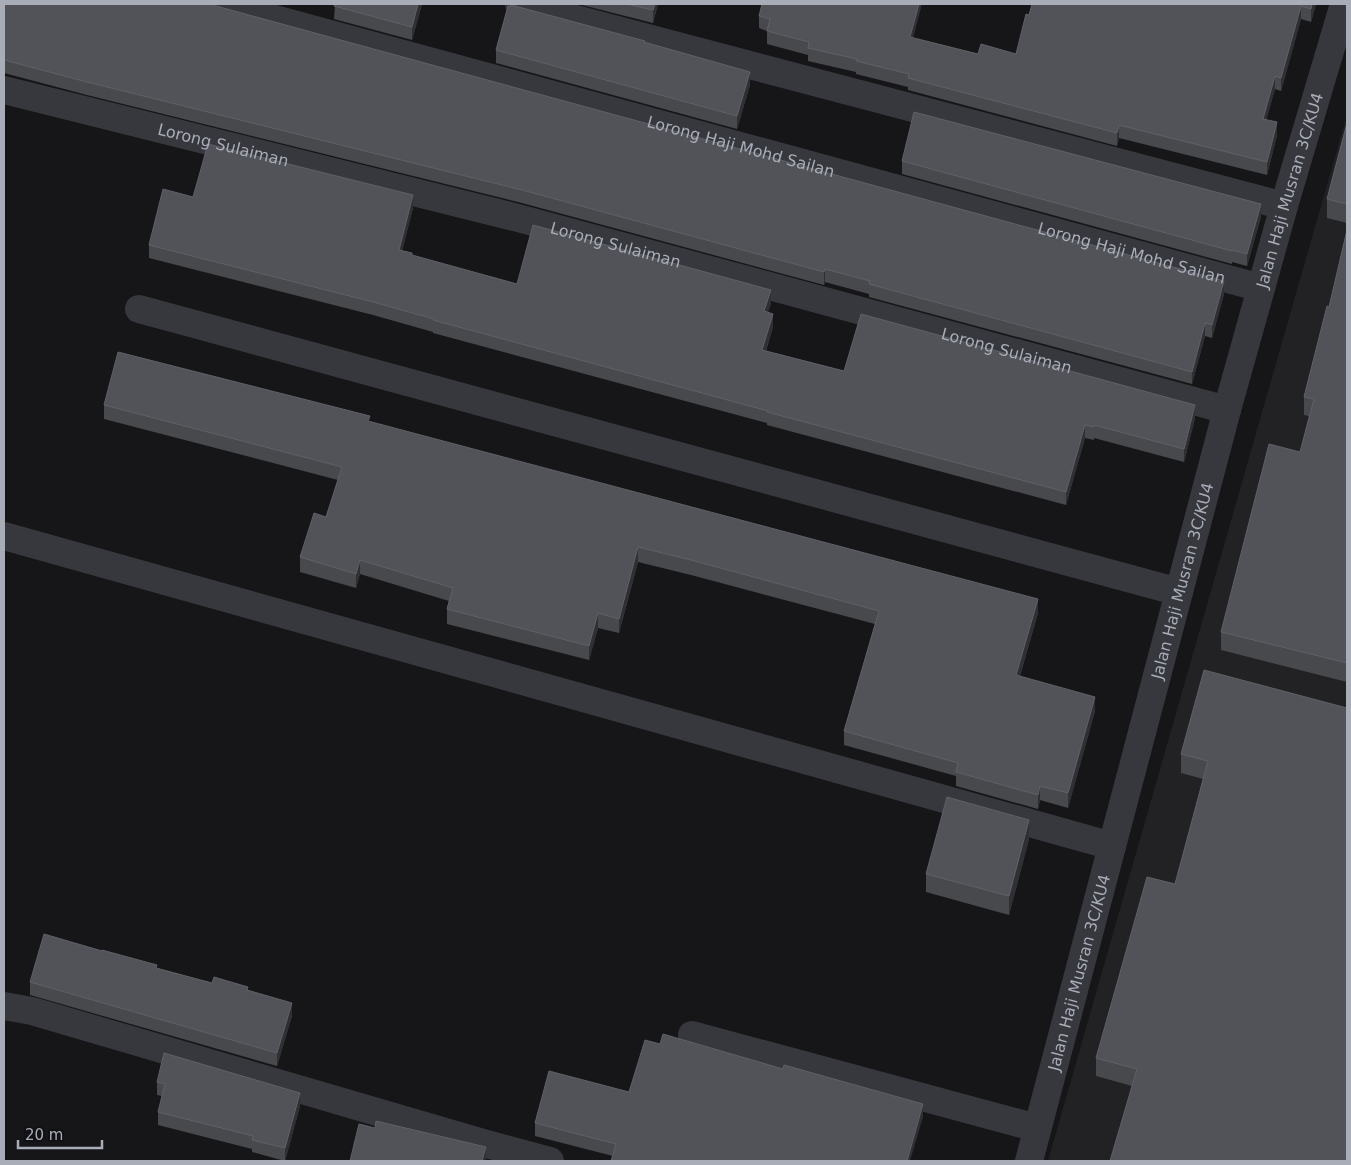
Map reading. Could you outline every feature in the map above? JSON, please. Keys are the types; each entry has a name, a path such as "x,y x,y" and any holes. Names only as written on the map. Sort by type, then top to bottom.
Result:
{"street":[{"name":"Lorong Haji Mohd Sailan","path":"220,4 1261,288"},
{"path":"519,4 1284,206"},
{"name":"Jalan Haji Musran 3C/KU4","path":"1029,1161 1227,410 1284,206 1344,4"},
{"name":"Lorong Sulaiman","path":"4,90 528,221 1227,410"},
{"path":"139,309 1179,592"},
{"path":"4,536 1112,846"},
{"path":"4,1006 32,1011 550,1161"},
{"path":"692,1035 1037,1128"}],"shaded area":[{"path":"1347,115 1347,1161 1048,1161"}],"building":[{"path":"4,4 212,4 1224,281 1212,325 1205,323 1192,372 869,284 870,281 825,269 824,272 522,190 4,60"},
{"path":"335,4 418,4 412,27 334,6"},
{"path":"511,4 750,72 737,116 496,50 508,6 510,7"},
{"path":"627,4 655,4 653,10"},
{"path":"762,4 919,4 910,37 978,54 981,44 1016,54 1026,14 1029,15 1032,4 1312,4 1311,9 1301,6 1281,78 1275,76 1263,119 1277,122 1267,162 1119,125 1117,133 908,78 909,74 856,61 857,59 808,48 809,42 767,31 770,19 759,16"},
{"path":"914,112 1261,204 1247,254 902,161"},
{"path":"1347,123 1347,204 1327,199"},
{"path":"208,144 413,195 399,250 517,284 533,225 771,290 764,311 773,314 762,350 844,371 861,314 1195,405 1184,449 1094,425 1094,427 1085,425 1066,492 767,412 373,302 149,245 163,189 193,197"},
{"path":"1347,230 1347,663 1221,632 1269,444 1300,452 1314,399 1304,397 1327,306 1329,307"},
{"path":"118,352 370,416 368,421 1038,599 1016,675 1095,697 1068,793 1040,786 1038,795 956,772 958,763 844,731 879,611 638,547 619,619 598,613 589,646 447,609 453,588 360,560 356,574 300,557 314,513 326,517 342,467 104,405"},
{"path":"1204,670 1347,708 1347,1161 1110,1161 1137,1069 1096,1058 1147,877 1175,884 1208,761 1181,754"},
{"path":"947,797 1029,820 1009,896 926,874"},
{"path":"44,934 157,965 156,968 212,983 214,977 248,987 247,990 292,1003 277,1053 30,982"},
{"path":"663,1034 783,1069 784,1065 923,1104 907,1161 611,1161 616,1144 535,1123 549,1071 629,1092 645,1040 660,1044"},
{"path":"164,1053 300,1093 285,1148 252,1140 253,1136 158,1112 165,1084 157,1082"},
{"path":"376,1121 486,1147 482,1161 350,1161 359,1124 375,1128"}]}
